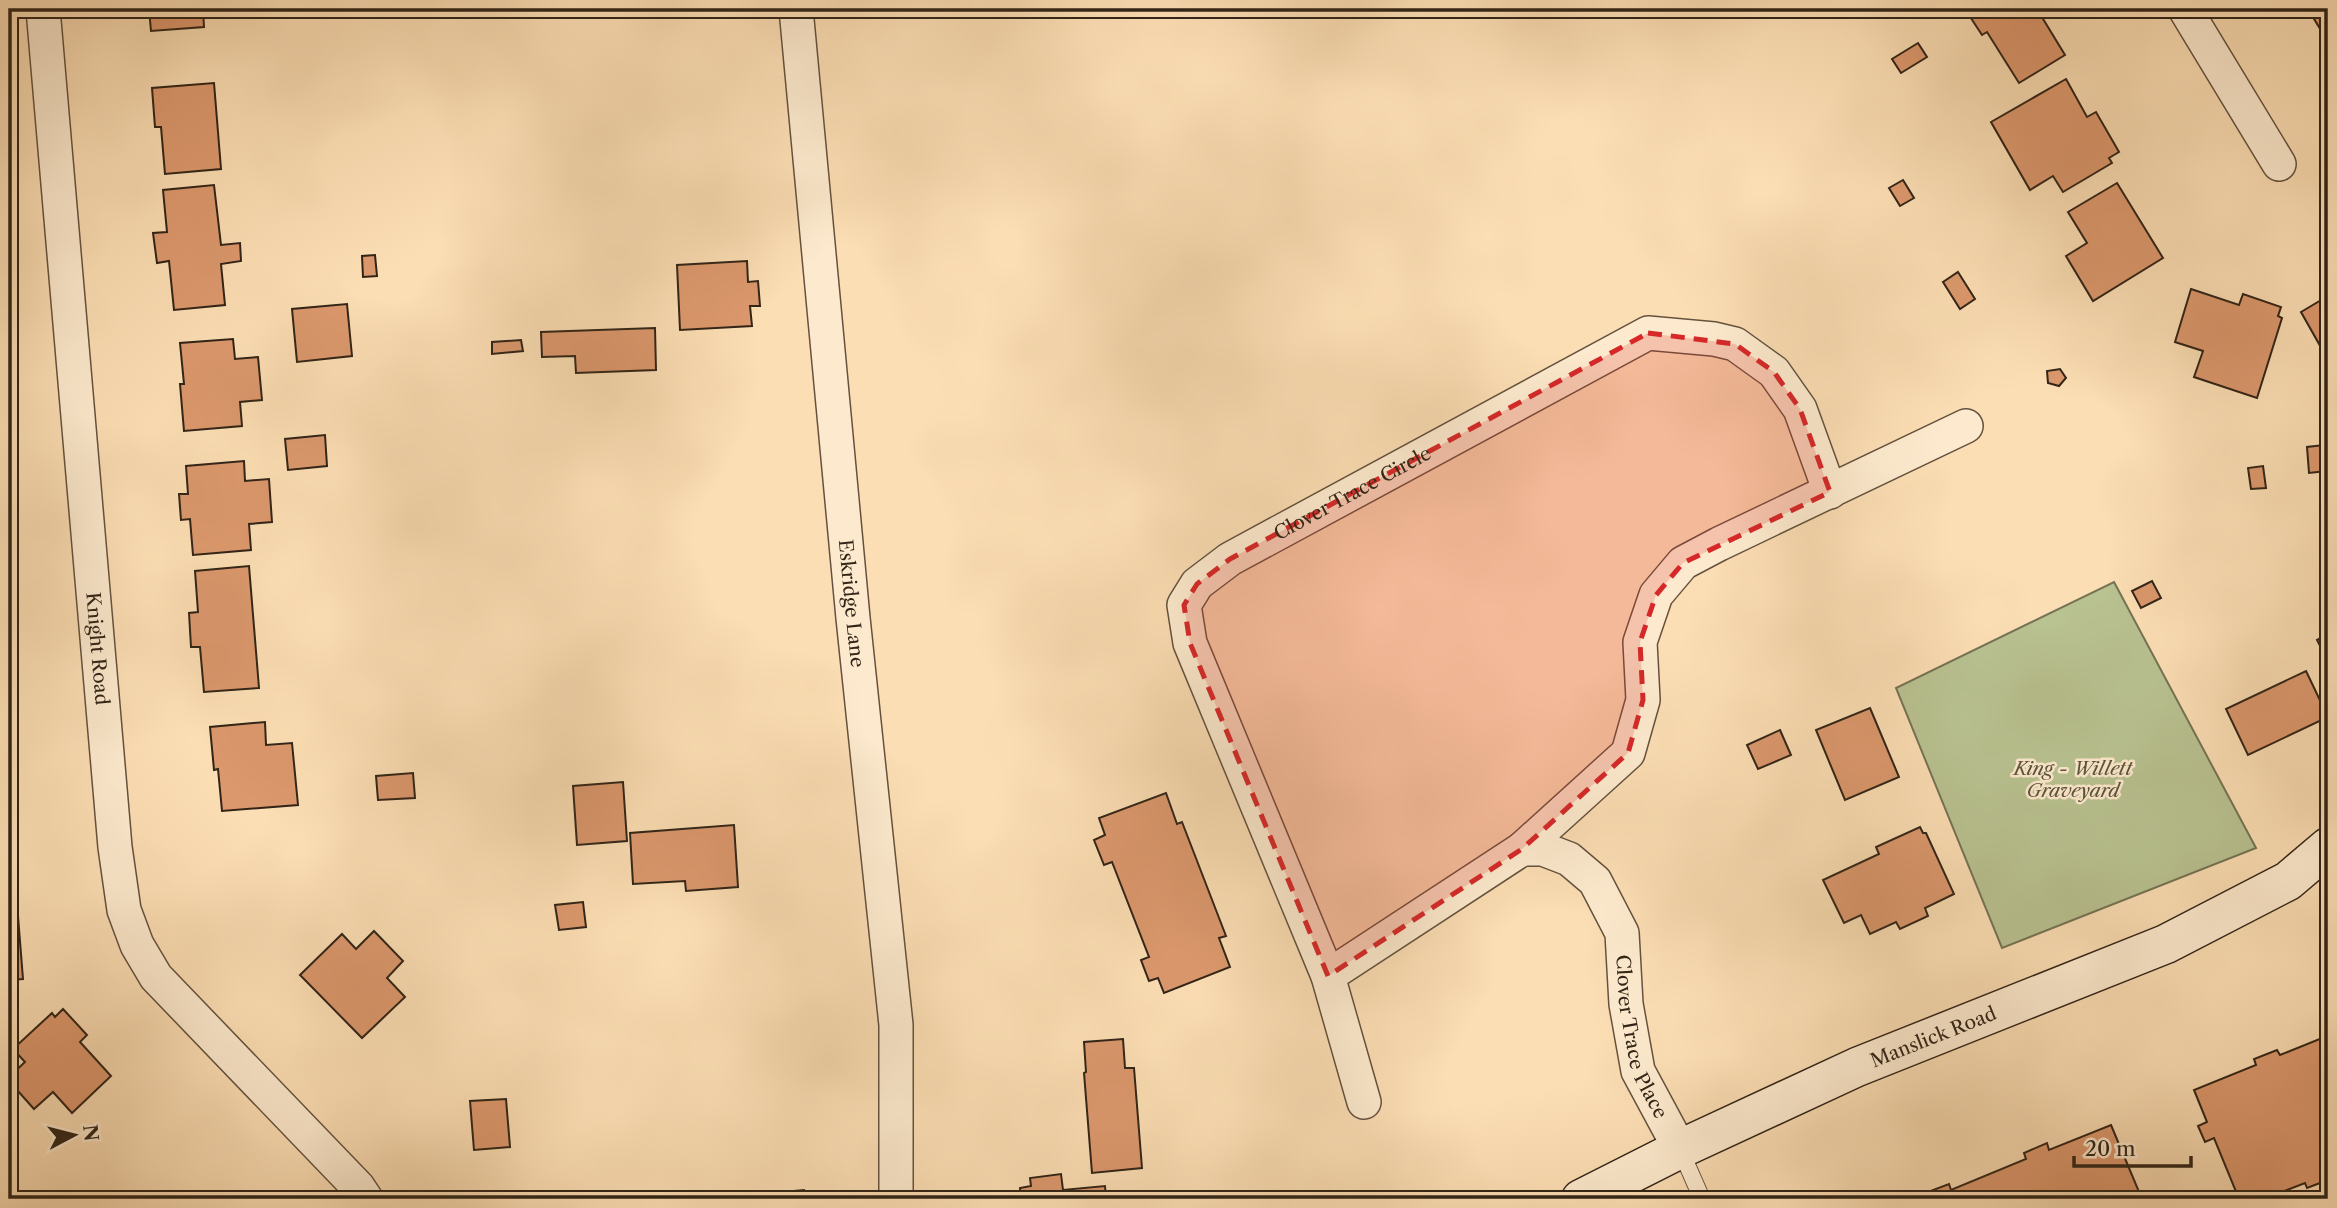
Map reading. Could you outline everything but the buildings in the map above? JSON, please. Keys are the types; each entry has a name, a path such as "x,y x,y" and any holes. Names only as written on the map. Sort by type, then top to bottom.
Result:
{"main road":[{"name":"Manslick Road","path":"1581,1199 1857,1067 2166,943 2288,881 2328,847"},
{"name":"Manslick Road","path":"2288,881 2328,877"}],"street":[{"name":"Knight Road","path":"43,9 113,834 124,910 137,945 156,977 358,1187 366,1199"},
{"name":"Eskridge Lane","path":"796,9 851,604 896,1025 896,1199"},
{"path":"2185,9 2279,163"},
{"name":"Clover Trace Circle","path":"1364,1102 1328,976 1190,643 1184,605 1198,584 1230,559 1648,333 1714,339 1735,344 1774,372 1800,409 1830,492"},
{"path":"1328,976 1522,849 1628,753 1643,700 1640,642 1656,595 1684,563 1966,426"},
{"name":"Clover Trace Place","path":"1522,849 1543,849 1569,859 1595,881 1622,933 1626,1004 1638,1071 1681,1149"}],"lane":[{"path":"1681,1149 1702,1199"}],"highlighted area":[{"path":"1648,333 1735,344 1774,372 1800,409 1830,492 1683,563 1656,595 1640,642 1643,700 1628,753 1522,849 1328,976 1190,643 1184,605 1197,584 1230,559"}],"green space":[{"name":"King - Willett Graveyard","path":"2114,582 2256,848 2002,948 1896,688"}]}
